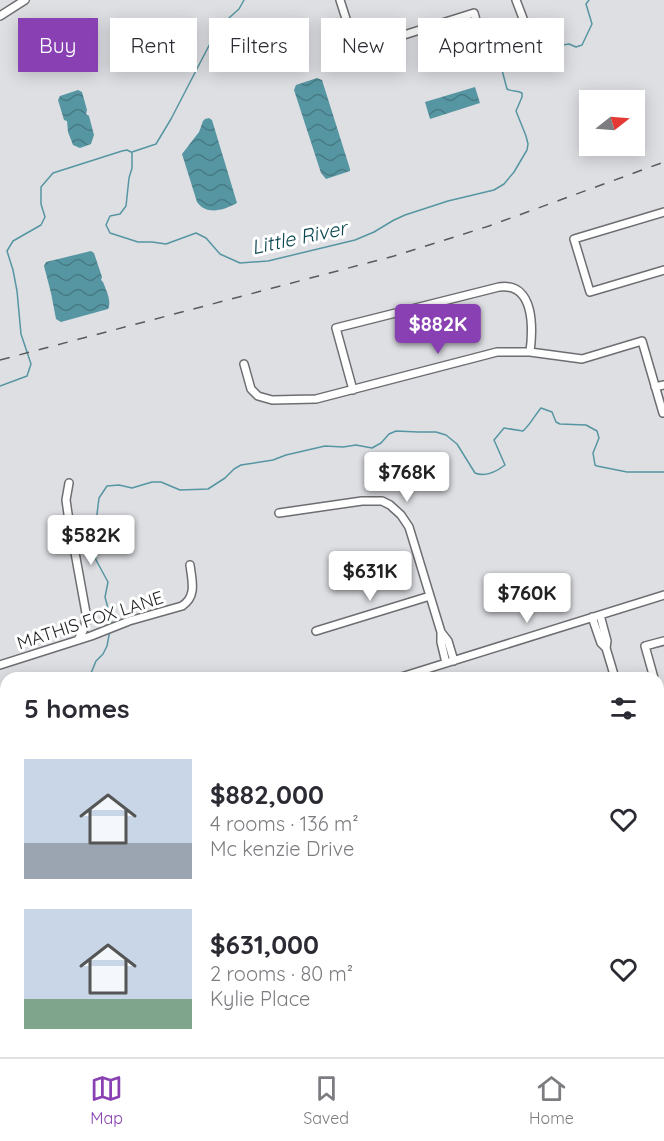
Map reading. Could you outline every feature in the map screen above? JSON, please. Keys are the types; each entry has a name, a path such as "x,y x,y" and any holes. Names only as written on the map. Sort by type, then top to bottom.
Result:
{"street":[{"path":"0,16 25,0"},
{"path":"340,0 356,50 474,13 480,34 524,21 516,0"},
{"path":"664,212 574,239 590,292 664,270"},
{"path":"353,390 336,328 499,287 516,290 527,303 532,332 530,352"},
{"path":"244,364 251,389 258,396 272,400 316,399 497,352 530,352 582,359 642,341 663,413"},
{"path":"655,387 664,385"},
{"path":"69,483 66,500 86,613 86,627 78,640"},
{"path":"279,513 362,501 382,501 390,505 409,527 441,632 446,663"},
{"name":"MATHIS FOX LANE","path":"0,665 185,604 193,591 190,565"},
{"path":"417,672 664,595"},
{"path":"316,631 430,596"},
{"path":"596,616 601,643 606,648 613,672"},
{"path":"441,632 448,641 454,661"},
{"path":"652,672 645,646 664,641"}],"water":[{"path":"317,78 322,80 350,169 350,171 326,179 321,173 294,90 296,85"},
{"path":"475,87 480,103 430,119 425,102"},
{"path":"78,90 82,92 86,114 89,116 94,135 91,144 80,148 73,145 67,121 64,120 58,100 60,96"},
{"path":"209,118 212,120 237,203 216,210 206,209 197,202 182,154 199,132 203,121"},
{"path":"91,251 94,253 108,296 108,309 61,322 56,319 44,266 46,262"}],"waterway":[{"path":"132,152 156,144 215,34 239,9 244,0"},
{"name":"Little River","path":"132,152 126,206 120,214 110,216 106,225 110,233 138,242 166,244 196,233 206,238 220,254 240,263 268,261 355,240 405,215 448,201 494,190 504,184 514,172 528,144 516,111 522,93 507,89 502,70 514,54 540,33 556,46 582,45 592,24 586,4 589,0"},
{"name":"Little River","path":"0,386 27,376 31,364 21,334 17,291 7,251 13,241 41,225 45,217 41,204 41,187 53,173 122,151 131,152"},
{"path":"111,626 105,597 108,582 96,560 94,547 99,498 107,486 119,485 132,488 152,482 161,482 180,490 208,489 241,465 273,460 325,446 356,445 372,448 396,431 436,432 446,435 457,444 475,473 487,474 505,465 494,440 504,428 523,431 541,408 552,412 556,422 560,424 586,425 597,431 599,438 593,453 595,465 627,472 664,472"},
{"path":"91,672 107,646 110,630"}],"railway":[{"path":"0,360 394,256 489,226 664,162"}]}
